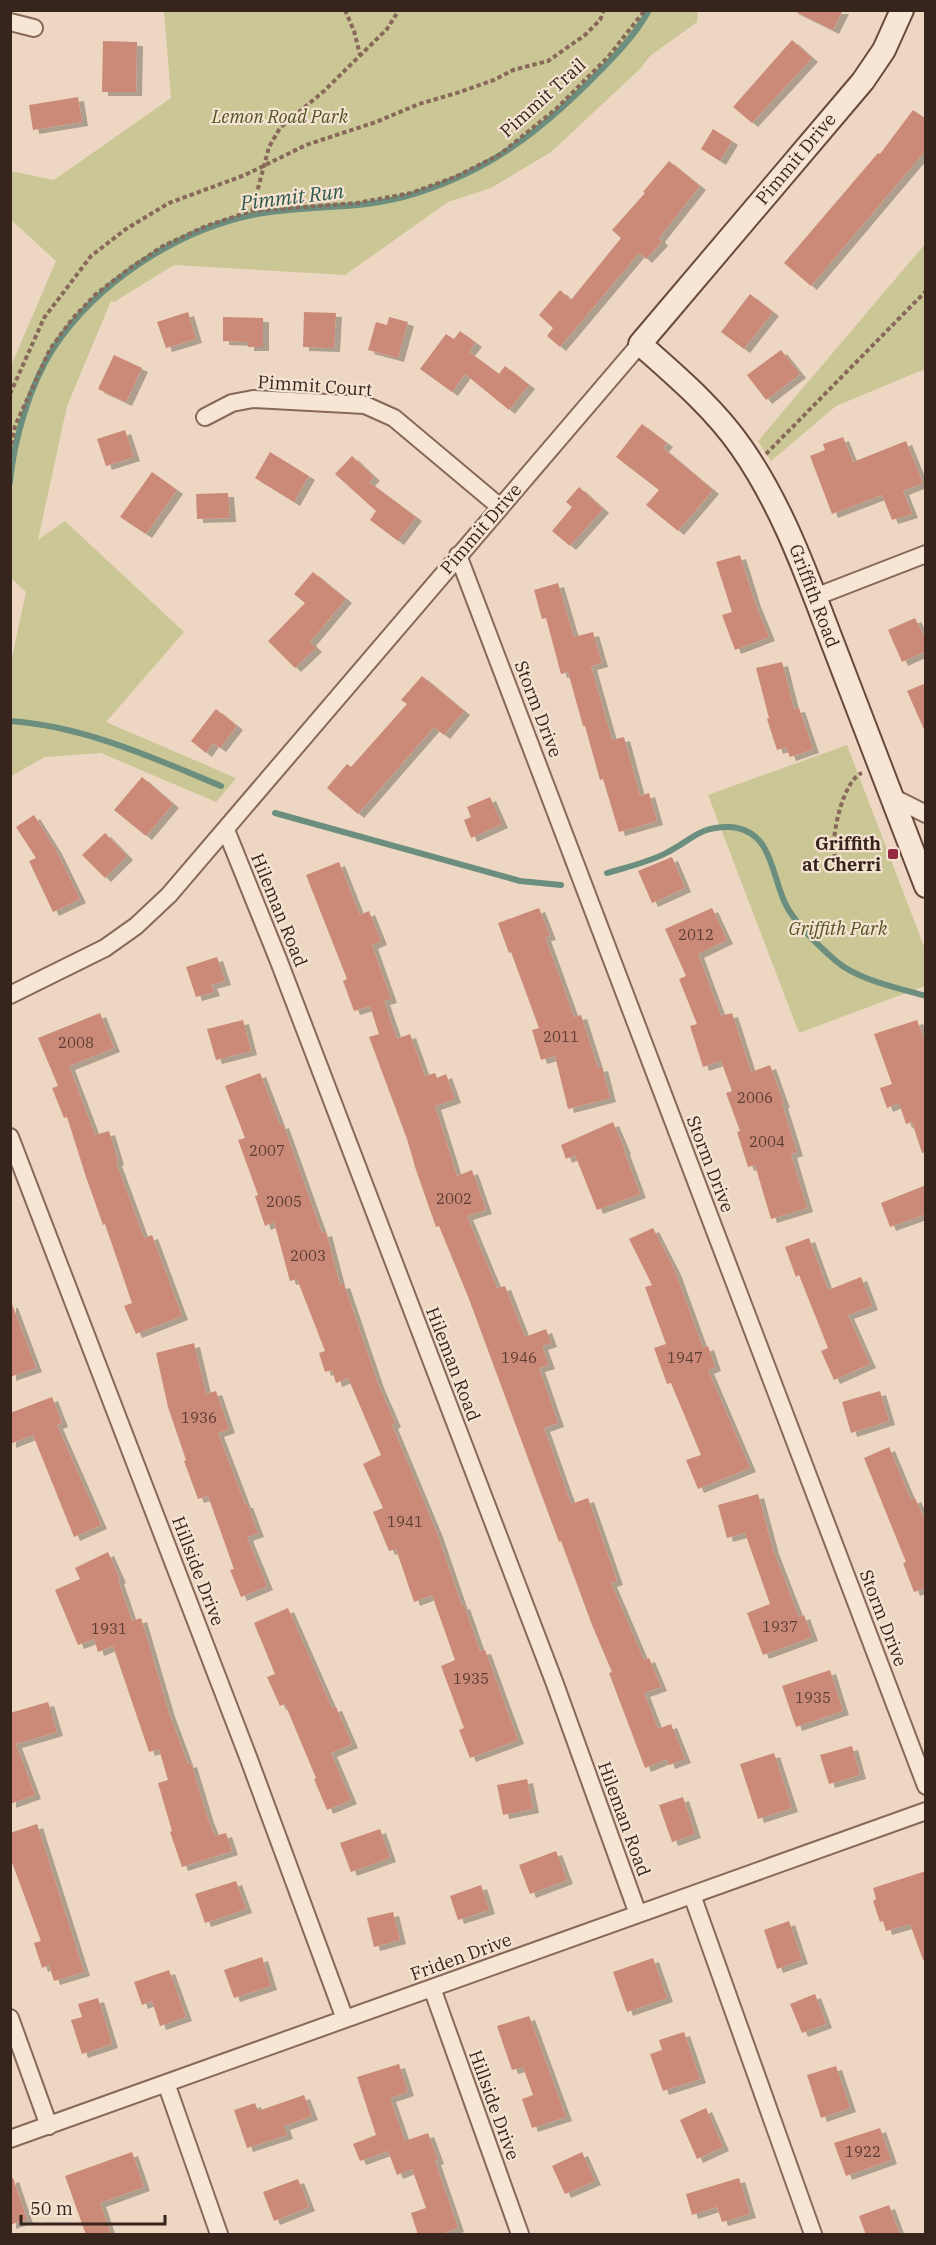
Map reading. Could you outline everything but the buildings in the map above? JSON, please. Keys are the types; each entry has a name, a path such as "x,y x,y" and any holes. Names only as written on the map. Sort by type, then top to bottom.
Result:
{"street":[{"name":"Pimmit Drive","path":"10,995 105,948 136,926 169,895 863,81 884,50 902,10"},
{"path":"10,22 34,28"},
{"name":"Griffith Road","path":"639,344 695,393 726,427 754,466 783,519 926,886"},
{"name":"Pimmit Court","path":"205,417 232,403 252,399 365,405 394,418 500,507"},
{"path":"815,597 926,554"},
{"name":"Storm Drive","path":"458,555 926,1786"},
{"path":"891,797 926,814"},
{"name":"Hileman Road","path":"226,830 278,959 555,1684 638,1914"},
{"name":"Hillside Drive","path":"10,1137 246,1751 345,2019"},
{"name":"Friden Drive","path":"10,2139 926,1811"},
{"path":"692,1895 813,2235"},
{"name":"Hillside Drive","path":"432,1988 520,2235"},
{"path":"10,2018 48,2126"},
{"path":"166,2083 219,2235"}],"path":[{"path":"345,10 354,31 360,56"},
{"path":"252,212 269,147 280,128 324,91 360,56 387,29 399,10"},
{"name":"Pimmit Trail","path":"10,394 44,318 91,256 126,229 169,203 245,175 306,145 376,122 419,104 494,80 513,70 548,61 585,35 600,20 604,10"},
{"name":"Pimmit Trail","path":"10,452 15,426 50,349 73,318 96,294 163,246 206,226 252,212 357,203 411,193 455,177 499,155 556,110 608,57 645,10"},
{"path":"754,466 926,291"},
{"path":"836,866 834,848 836,827 839,811 848,789 857,775 879,765"}],"green space":[{"name":"Lemon Road Park","path":"164,11 698,11 697,22 650,56 640,69 551,152 491,188 448,202 345,275 174,265 114,302 111,301 67,406 38,540 65,521 184,632 106,722 236,778 216,802 101,753 45,757 11,776 11,662 26,592 11,578 11,366 56,261 11,220 11,171 54,180 171,98"},
{"path":"925,244 925,369 836,406 771,461 758,441"},
{"name":"Griffith Park","path":"847,745 925,949 925,986 799,1033 708,795"}],"waterway":[{"name":"Pimmit Run","path":"10,482 15,448 24,413 37,379 53,349 92,302 140,263 195,233 252,215 293,209 374,203 414,194 465,174 510,149 551,117 615,55 637,29 649,10"},
{"path":"10,721 38,724 92,736 144,754 221,786"},
{"path":"275,813 520,881 561,885"},
{"path":"607,873 661,856 703,831 719,827 744,830 763,846 791,914 830,956 855,973 926,996"}],"place":[{"name":"Griffith at Cherri","path":"893,854"}]}
